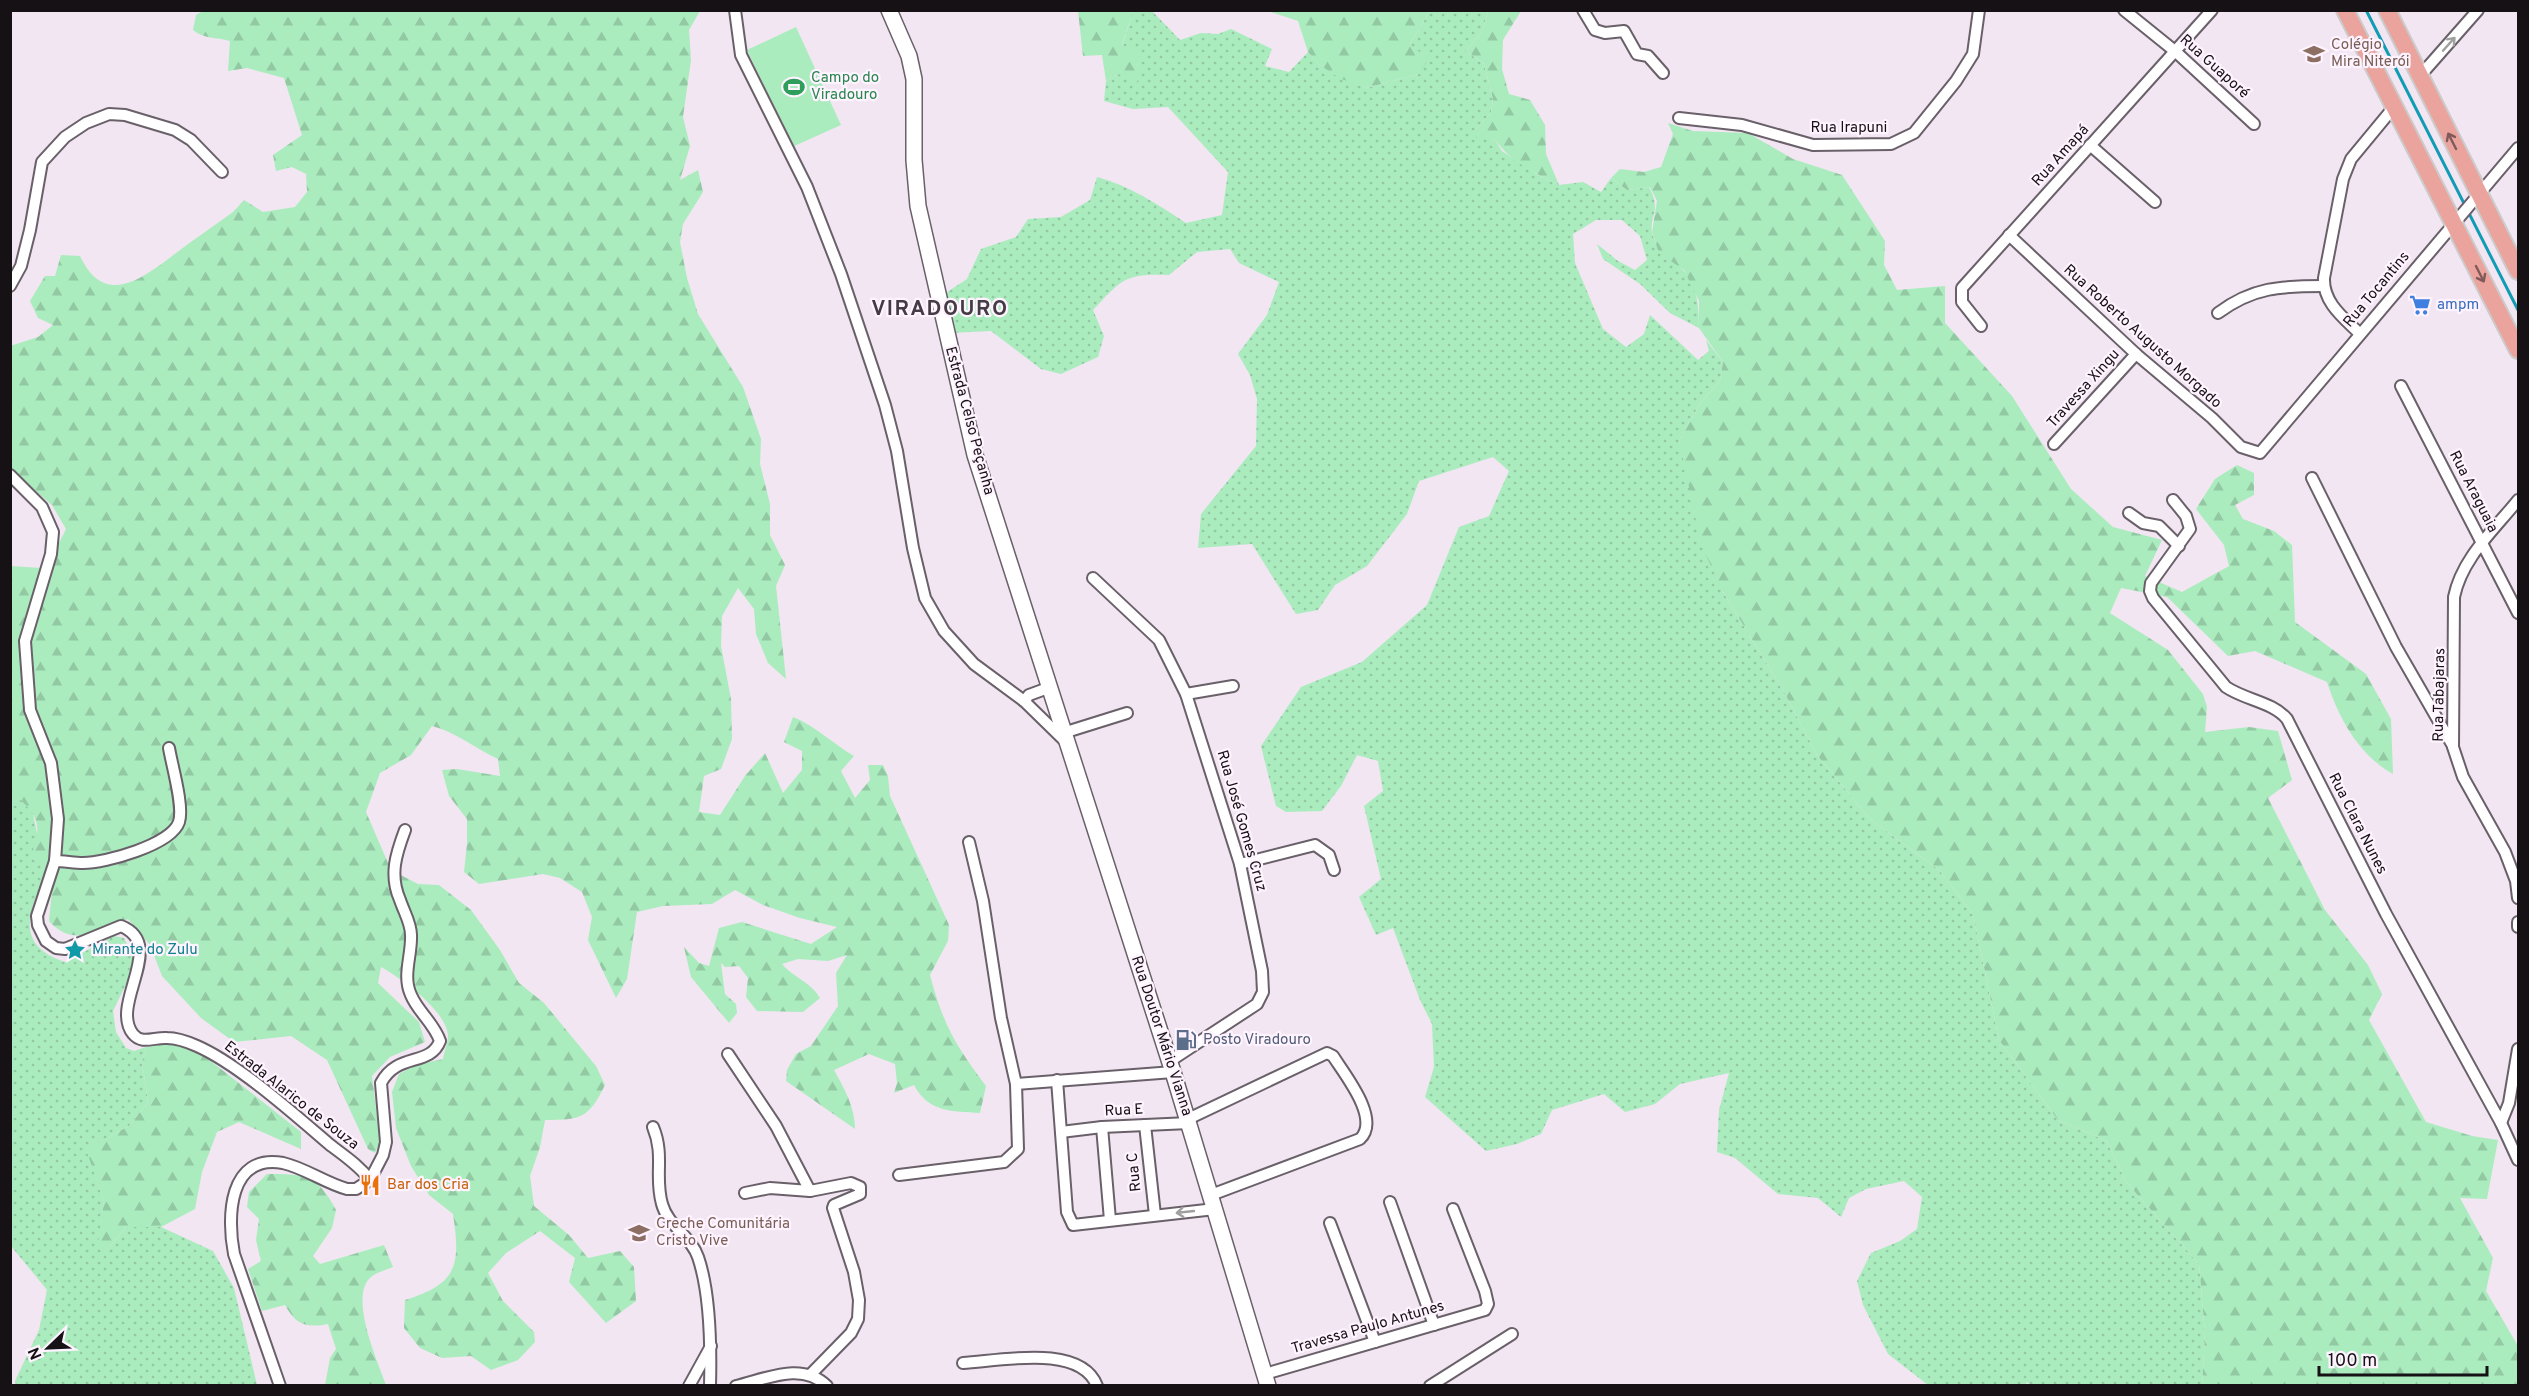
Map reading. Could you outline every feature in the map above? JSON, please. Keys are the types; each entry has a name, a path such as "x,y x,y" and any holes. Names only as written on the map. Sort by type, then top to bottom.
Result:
{"main road":[{"name":"Estrada Celso Peçanha","path":"889,10 909,56 914,79 914,160 918,206 939,306 975,455 1048,688"},
{"path":"2345,10 2394,107 2457,217 2518,350"},
{"path":"2387,10 2475,197 2518,271"},
{"name":"Rua Doutor Mário Vianna","path":"1048,688 1172,1066 1267,1380"}],"street":[{"path":"735,10 741,55 807,187 885,405 897,451 913,548 925,598 944,631 962,652 1065,737 1127,713"},
{"path":"1583,10 1595,30 1605,33 1624,32 1637,54 1648,56 1663,73"},
{"name":"Rua Irapuni","path":"1679,118 1742,125 1813,145 1891,144 1902,141 1914,134 1956,81 1973,54 1979,10"},
{"name":"Rua Guaporé","path":"2124,10 2176,52 2254,124"},
{"name":"Rua Amapá","path":"1981,326 1962,302 1960,293 2009,235 2212,10"},
{"path":"2419,77 2478,10"},
{"path":"2360,334 2332,306 2324,286 2343,179 2351,159 2394,107"},
{"path":"10,286 21,266 42,162 65,137 86,123 110,114 125,115 175,130 191,140 222,172"},
{"path":"2090,145 2155,202"},
{"name":"Rua Tocantins","path":"2260,453 2457,217 2518,148"},
{"name":"Rua Roberto Augusto Morgado","path":"2009,235 2136,354 2212,418 2241,447 2260,453"},
{"path":"2218,313 2233,302 2261,290 2281,286 2324,286"},
{"name":"Travessa Xingu","path":"2054,444 2136,354"},
{"name":"Rua Araguaia","path":"2401,386 2518,613"},
{"name":"Estrada Alarico de Souza","path":"10,475 42,507 54,532 51,554 25,641 30,710 51,763 58,819 55,861 37,916 41,934 56,948 65,949 121,926 132,933 138,942 139,955 126,1012 127,1024 134,1036 145,1041 163,1037 175,1039 211,1054 309,1126 370,1180"},
{"path":"2312,478 2357,564 2396,647 2453,747"},
{"name":"Rua Clara Nunes","path":"2173,500 2190,524 2190,529 2151,583 2150,591 2153,598 2226,687 2237,694 2276,709 2287,719 2386,914 2501,1123 2518,1160"},
{"name":"Rua Tabajaras","path":"2518,500 2468,561 2458,579 2454,597 2453,747 2463,777 2505,852 2516,881 2518,898"},
{"path":"2129,513 2143,523 2159,526 2179,546"},
{"name":"Rua José Gomes Cruz","path":"1093,578 1160,640 1186,694 1240,864 1262,971 1263,992 1257,1004 1172,1066"},
{"path":"1186,694 1233,686"},
{"path":"1024,701 1029,695 1048,688"},
{"path":"55,861 85,863 107,859 153,845 172,832 179,823 180,811 169,748"},
{"path":"280,1386 234,1254 230,1233 235,1190 242,1177 251,1169 267,1163 284,1164 347,1188 356,1189 370,1180 383,1155 386,1142 381,1083 393,1067 432,1054 440,1041 432,1025 411,996 407,978 411,935 393,873 395,857 405,830"},
{"path":"899,1175 1005,1162 1018,1149 1016,1084 994,976 983,901 969,842"},
{"path":"1240,864 1315,845 1329,855 1334,870"},
{"path":"2518,922 2518,927"},
{"path":"2501,1123 2508,1103 2518,1049"},
{"path":"1057,1080 1067,1217 1073,1225 1155,1215 1213,1202 1360,1139 1366,1134 1369,1124 1362,1104 1333,1056 1327,1053 1188,1121"},
{"path":"728,1054 776,1126 810,1191"},
{"path":"1016,1084 1172,1066"},
{"name":"Rua E","path":"1061,1132 1188,1121"},
{"name":"Rua C","path":"1145,1125 1155,1215"},
{"path":"653,1127 661,1155 661,1200 665,1214 698,1257 711,1346 710,1386"},
{"path":"1102,1127 1110,1220"},
{"path":"745,1193 770,1188 810,1191 851,1183 860,1187 860,1194 855,1198 834,1204 832,1208 854,1272 859,1300 858,1319 851,1333 810,1374"},
{"path":"1390,1202 1434,1325"},
{"name":"Travessa Paulo Antunes","path":"1267,1380 1375,1342 1488,1308 1488,1299 1453,1209"},
{"path":"1330,1223 1375,1342"},
{"path":"1430,1386 1512,1334"},
{"path":"688,1386 711,1346"},
{"path":"963,1363 1059,1358 1086,1369 1097,1386"},
{"path":"736,1386 791,1373 810,1374 826,1385"}],"green space":[{"path":"203,11 700,11 689,30 691,60 683,117 690,146 680,180 698,170 703,192 683,224 680,242 687,278 698,314 743,387 761,439 760,464 770,504 770,535 785,565 776,586 786,679 768,663 756,634 754,609 738,588 722,616 721,646 731,699 732,739 721,769 704,776 699,812 720,815 745,776 765,753 783,793 802,770 802,751 784,742 793,717 809,725 854,756 841,771 855,798 870,780 868,765 883,765 888,776 890,796 949,925 948,941 930,975 935,992 951,1034 986,1086 980,1113 942,1109 927,1101 914,1085 894,1093 897,1083 895,1064 869,1054 834,1070 851,1105 855,1129 786,1081 787,1070 796,1054 811,1046 838,1006 836,973 847,955 828,961 798,959 782,964 812,988 820,998 803,1012 757,1011 746,997 748,978 739,966 725,967 721,963 725,994 736,1004 737,1013 729,1023 691,977 684,947 699,963 709,966 719,928 742,922 811,944 837,927 800,918 763,905 735,890 712,904 663,906 637,912 627,979 616,998 588,940 592,917 582,892 560,878 543,874 479,884 464,872 467,819 449,796 442,770 457,769 500,776 498,759 449,732 432,726 411,755 380,773 366,812 391,870 418,884 439,885 471,910 500,950 519,983 544,1003 596,1066 605,1085 588,1111 576,1118 545,1120 540,1147 530,1176 534,1206 569,1235 588,1258 620,1251 634,1267 636,1301 606,1323 569,1282 575,1258 540,1231 506,1253 488,1273 503,1301 534,1332 535,1342 518,1360 491,1370 471,1356 442,1358 420,1348 404,1328 405,1300 436,1287 452,1270 455,1260 453,1214 429,1195 411,1166 396,1128 392,1092 399,1074 416,1065 443,1059 448,1036 446,1026 432,1006 411,987 381,967 378,983 419,1022 425,1042 390,1057 372,1076 380,1141 375,1153 368,1149 327,1060 291,1036 234,1042 201,1018 162,976 150,945 128,919 87,935 67,934 49,921 59,819 32,709 27,640 52,557 66,529 52,505 11,470 10,346 38,337 53,325 38,318 30,301 45,276 55,276 61,255 80,256 91,273 103,282 116,285 130,282 158,267 233,212 244,200 263,212 295,207 307,192 306,174 292,167 276,171 273,155 302,135 284,78 247,68 228,71 230,41 206,36 193,30 196,15"},
{"path":"1078,11 1133,11 1122,45 1137,52 1143,68 1137,82 1118,74 1106,81 1102,55 1083,56"},
{"path":"1133,11 1152,11 1180,40 1201,33 1218,34 1231,29 1272,49 1265,66 1289,72 1308,52 1320,65 1366,88 1419,74 1409,45 1430,11 1488,11 1482,32 1466,51 1484,64 1493,99 1491,113 1476,129 1494,138 1502,151 1538,175 1559,185 1583,182 1601,192 1611,178 1627,190 1649,187 1655,203 1653,236 1662,254 1678,265 1692,283 1698,305 1699,328 1670,313 1640,284 1603,259 1597,244 1618,261 1635,270 1647,260 1640,236 1622,220 1596,220 1573,234 1575,263 1603,329 1626,347 1644,334 1650,315 1698,360 1709,351 1706,340 1723,362 1720,381 1701,402 1679,440 1723,592 1783,690 1817,755 1870,819 1939,870 1973,914 1999,1040 2058,1120 2107,1141 2126,1182 2199,1264 2205,1334 2202,1385 2031,1386 2027,1382 2025,1386 1928,1385 1888,1354 1863,1305 1857,1281 1871,1253 1900,1241 1917,1229 1922,1197 1904,1181 1866,1189 1849,1198 1841,1217 1818,1198 1778,1194 1735,1158 1717,1152 1719,1110 1729,1073 1680,1084 1655,1104 1625,1112 1604,1094 1552,1110 1541,1134 1517,1144 1486,1151 1425,1097 1434,1067 1432,1024 1420,1000 1393,928 1376,935 1359,897 1381,879 1364,806 1383,791 1378,761 1357,755 1341,786 1322,811 1286,812 1276,806 1261,746 1301,687 1362,662 1427,605 1459,527 1489,516 1509,471 1493,457 1419,481 1407,514 1367,566 1335,585 1318,610 1296,614 1252,544 1198,548 1201,514 1256,446 1257,399 1250,375 1238,354 1267,315 1279,282 1239,263 1230,249 1197,252 1169,275 1143,275 1125,280 1093,310 1104,336 1098,357 1061,374 1041,369 991,331 951,333 941,296 967,279 981,249 1016,237 1028,219 1061,217 1090,200 1097,177 1132,190 1186,223 1222,215 1228,172 1168,107 1133,109 1104,101 1106,81 1118,74 1122,46"},
{"path":"1268,11 1430,11 1409,45 1429,58 1419,74 1366,88 1339,78 1320,65 1308,52 1298,21"},
{"path":"1488,11 1521,11 1503,40 1502,69 1509,94 1530,100 1545,125 1546,154 1559,185 1515,160 1494,138 1476,138 1476,129 1491,113 1493,99 1484,64 1466,51 1482,32"},
{"name":"Campo do Viradouro","path":"796,27 841,125 792,147 747,50"},
{"path":"1668,123 1693,131 1748,133 1793,159 1842,175 1885,241 1884,265 1897,290 1945,286 1945,323 2012,396 2071,489 2113,527 2162,540 2145,576 2182,592 2229,566 2224,545 2196,509 2215,479 2237,465 2254,473 2254,495 2235,505 2243,519 2274,531 2292,545 2295,622 2366,674 2391,719 2393,774 2370,757 2352,735 2327,682 2255,651 2228,656 2167,597 2121,588 2110,613 2168,650 2203,694 2207,707 2205,732 2249,727 2278,731 2292,780 2268,798 2325,910 2368,965 2382,994 2369,1020 2426,1122 2472,1136 2498,1140 2487,1199 2460,1198 2493,1258 2486,1291 2518,1346 2518,1385 2202,1385 2205,1334 2199,1264 2126,1182 2107,1141 2058,1120 1999,1040 1973,914 1939,870 1870,819 1817,755 1783,690 1723,592 1701,544 1679,440 1701,402 1720,381 1723,362 1699,328 1699,301 1684,270 1659,253 1652,232 1657,201 1650,187 1627,190 1611,178 1620,169 1644,172 1661,167 1673,134"},
{"path":"11,566 41,568 23,641 28,710 49,764 56,819 53,860 44,868 33,849 37,832 35,819 16,796 11,799"},
{"path":"16,795 32,809 44,867 53,860 33,904 30,918 31,932 36,944 47,954 65,962 114,936 124,938 133,956 132,972 113,1011 116,1032 126,1048 134,1051 146,1047 142,1062 148,1102 129,1126 87,1149 104,1202 99,1243 108,1249 126,1227 161,1227 213,1251 234,1288 257,1385 16,1385 15,1381 39,1330 47,1290 11,1246 10,799"},
{"path":"173,1043 198,1051 301,1132 301,1149 239,1122 217,1132 202,1172 195,1209 161,1227 126,1227 108,1249 98,1243 104,1202 86,1149 129,1126 148,1102 142,1062 146,1047"},
{"path":"267,1174 301,1176 309,1179 316,1183 329,1198 336,1210 332,1228 313,1256 320,1264 384,1245 393,1267 371,1277 365,1286 363,1299 367,1330 386,1385 325,1385 330,1358 336,1349 328,1324 314,1326 302,1324 293,1317 285,1305 262,1311 248,1269 261,1261 256,1240 259,1219 247,1207 249,1192"}],"waterway":[{"path":"2366,10 2518,310"}],"place":[{"name":"Colégio Mira Niterói","path":"2314,54"},
{"name":"Campo do Viradouro","path":"794,87"},
{"name":"ampm","path":"2420,305"},
{"name":"Mirante do Zulu","path":"75,950"},
{"name":"Posto Viradouro","path":"1186,1040"},
{"name":"Bar dos Cria","path":"370,1185"},
{"name":"Creche Comunitária Cristo Vive","path":"639,1233"}],"district":[{"name":"VIRADOURO","path":"940,309"}]}
